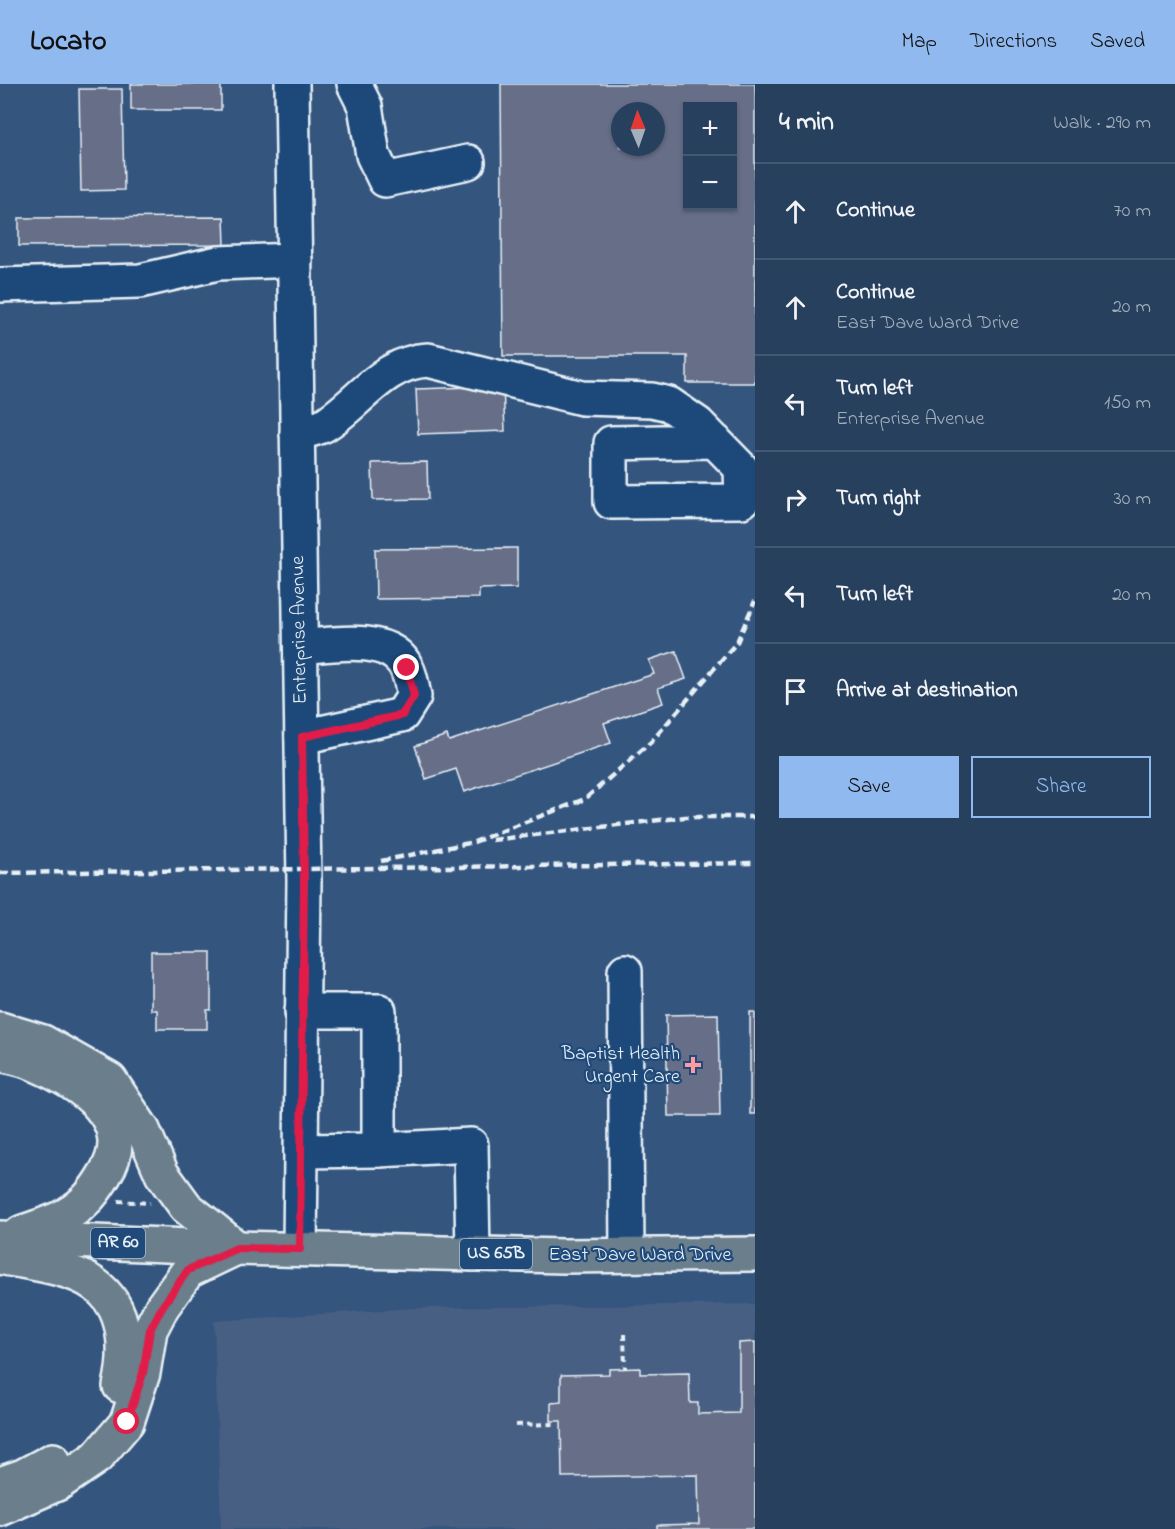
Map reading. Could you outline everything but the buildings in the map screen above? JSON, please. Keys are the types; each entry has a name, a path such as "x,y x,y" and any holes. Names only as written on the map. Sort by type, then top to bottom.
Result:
{"main road":[{"path":"0,1029 44,1042 110,1080 143,1130 162,1174 186,1208 237,1248"},
{"path":"0,1054 34,1064 83,1090 103,1108 115,1135 111,1165 93,1194 68,1215 2,1244"},
{"path":"0,1484 23,1476 68,1453 101,1423 121,1385 126,1344 116,1307 94,1283 2,1244"},
{"name":"AR 60","path":"2,1244 237,1248"},
{"name":"East Dave Ward Drive","path":"237,1248 473,1254 755,1254"},
{"name":"US 65B","path":"0,1509 59,1483 97,1457 127,1422 143,1373 150,1330 162,1307 188,1270 237,1248"}],"street":[{"name":"Enterprise Avenue","path":"292,84 304,881 300,1249"},
{"path":"354,84 365,106 373,154 385,180 468,162"},
{"path":"0,285 140,281 218,263 295,260"},
{"path":"297,434 323,426 396,367 412,361 428,360 582,398 652,400 669,404 698,424 715,441"},
{"path":"301,647 368,644 391,649 407,668 414,696 402,715 302,737"},
{"path":"625,971 627,1255"},
{"path":"302,1011 379,1011 379,1150"},
{"path":"301,1151 471,1145 473,1254"}],"path":[{"path":"107,1201 160,1203"},
{"path":"624,1334 625,1368"},
{"path":"516,1425 555,1424 556,1421"}],"shaded area":[{"path":"755,1304 755,1529 221,1529 214,1321 414,1308"}],"railway":[{"path":"381,861 474,842 585,799 651,742 737,642 755,601"},
{"path":"492,840 685,817 755,817"},
{"path":"0,873 755,863"}],"place":[{"name":"Baptist Health Urgent Care","path":"693,1065"}],"route":[{"path":"127,1422 143,1373 150,1330 162,1307 188,1270 237,1248 300,1249 304,881 302,737 402,715 414,696 407,668"}]}
